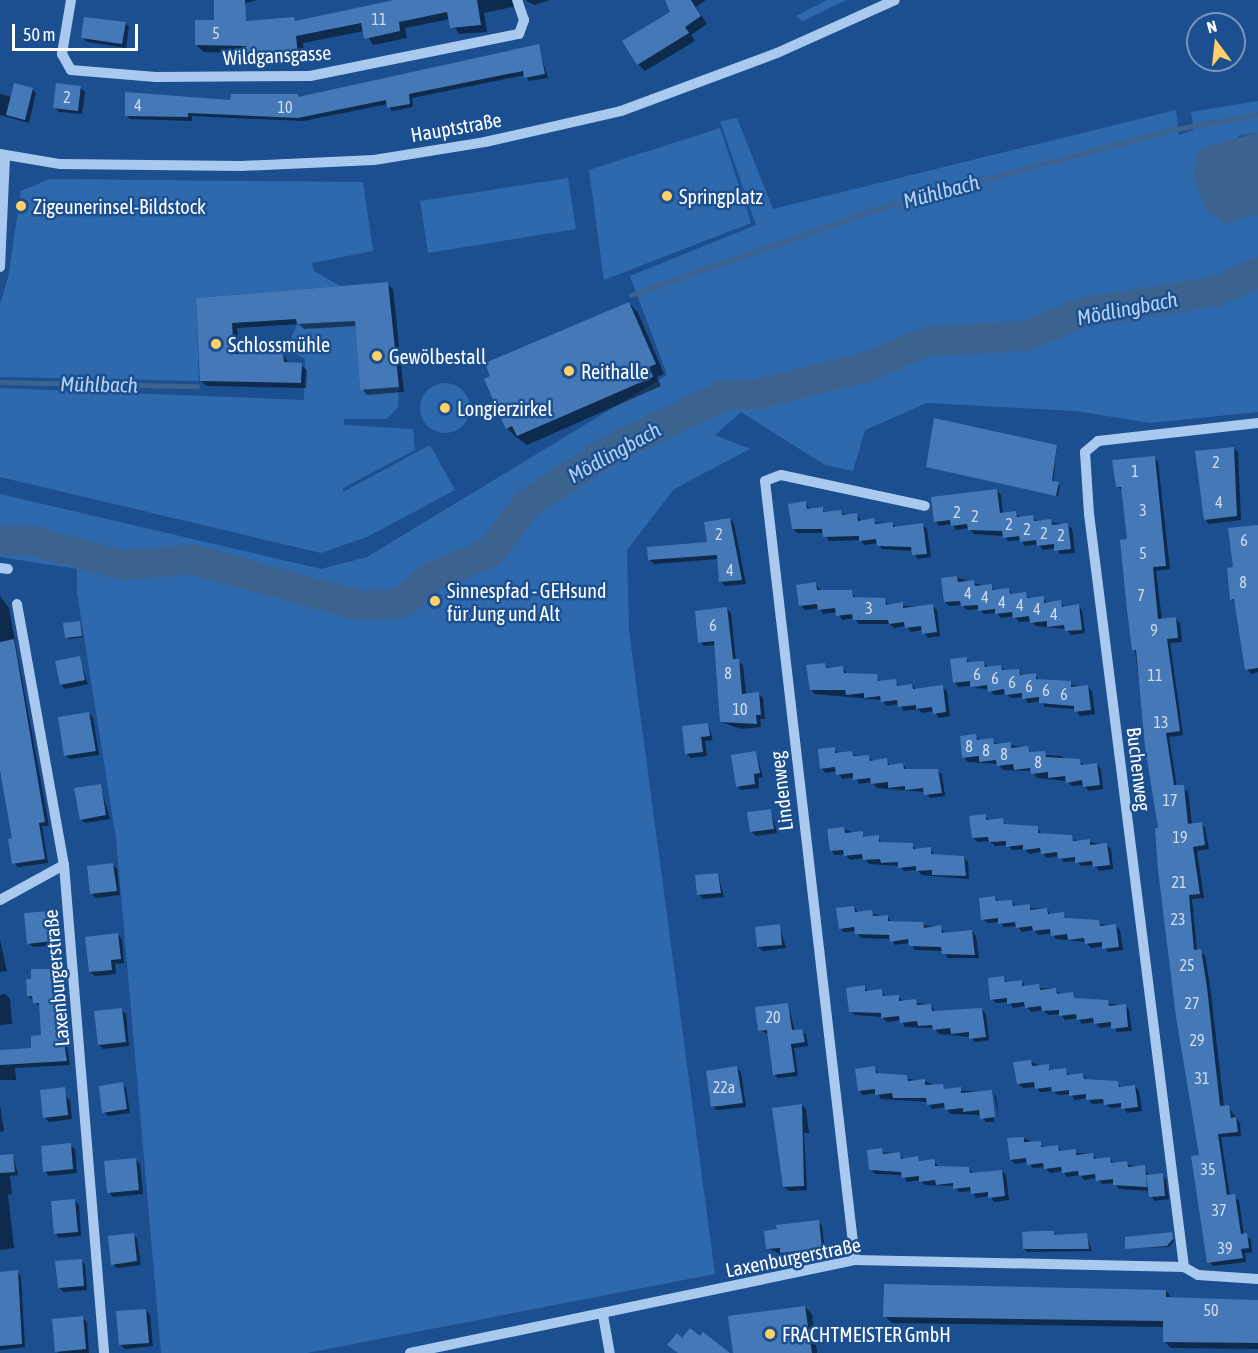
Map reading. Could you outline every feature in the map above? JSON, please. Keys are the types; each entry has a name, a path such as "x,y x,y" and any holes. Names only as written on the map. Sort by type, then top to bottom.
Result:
{"street":[{"name":"Wildgansgasse","path":"71,0 62,54 71,70 156,77 310,76 497,39 519,34 524,20 517,0"},
{"name":"Hauptstraße","path":"2,154 60,164 307,164 374,160 485,142 621,111 777,53 896,0"},
{"path":"0,267 2,154"},
{"name":"Buchenweg","path":"1184,1267 1089,514 1085,452 1098,441 1258,423"},
{"name":"Lindenweg","path":"855,1260 765,481 781,475 926,506"},
{"name":"Laxenburgerstraße","path":"17,604 64,866 104,1353"},
{"path":"0,900 64,866"},
{"name":"Laxenburgerstraße","path":"410,1353 603,1315 855,1260 1184,1267 1198,1275 1258,1279"},
{"path":"603,1315 610,1353"}],"shaded area":[{"path":"827,0 846,0 803,21 796,16"},
{"path":"1258,101 1258,132 1238,136 1223,223 1258,214 1258,412 1150,423 1076,411 927,403 865,430 853,471 825,465 741,412 715,435 750,449 674,489 627,550 629,631 715,1274 307,1353 161,1353 116,838 77,593 77,569 0,557 0,494 321,569 367,557 667,375 630,276 756,225 720,121 737,118 773,209 1176,110 1179,135 1194,130 1191,112"},
{"name":"Springplatz","path":"720,128 751,223 604,280 589,170"},
{"path":"1258,132 1258,214 1224,223 1207,212 1193,178 1199,149"},
{"path":"568,178 576,229 428,253 420,201"},
{"path":"50,179 363,182 373,251 312,263 314,271 340,286 196,298 199,381 0,377 0,304 8,278 21,191"},
{"path":"355,321 360,390 399,387 398,407 387,419 344,419 344,425 413,429 415,450 343,488 343,492 430,445 455,490 367,537 321,553 0,477 0,388 304,400 305,359 282,346 290,341 297,324"},
{"name":"Longierzirkel","path":"440,383 450,383 463,390 470,403 470,413 463,426 450,433 440,433 431,429 424,422 420,413 420,403 424,394 431,387"}],"building":[{"path":"214,0 245,0 246,21 294,17 295,21 394,0 477,0 481,25 450,28 447,12 399,22 400,31 364,39 361,23 296,36 298,54 246,57 246,46 195,45 195,20 214,20"},
{"path":"665,0 691,0 701,16 685,27 689,33 637,65 622,41 670,12"},
{"path":"84,17 126,22 122,44 81,38"},
{"path":"539,44 545,74 524,78 523,71 409,94 410,104 387,108 386,100 298,118 188,113 188,117 125,116 125,92 230,100 231,94 298,94 298,97"},
{"path":"14,83 33,88 25,120 6,115"},
{"path":"56,83 81,86 78,111 53,108"},
{"path":"388,282 399,387 360,390 355,321 297,324 296,319 232,323 234,354 283,354 284,362 302,363 301,383 200,381 196,298"},
{"name":"Reithalle","path":"629,302 656,364 649,367 653,377 517,436 512,426 506,429 484,379 490,376 485,363"},
{"path":"934,418 1057,445 1052,481 1059,482 1056,496 926,467"},
{"path":"1234,447 1237,516 1204,520 1195,451"},
{"path":"1155,456 1166,566 1153,567 1158,619 1176,617 1178,638 1167,639 1180,731 1166,733 1174,785 1184,785 1188,824 1202,822 1205,845 1193,847 1200,894 1189,895 1194,950 1201,949 1220,1106 1229,1105 1231,1118 1236,1117 1238,1132 1218,1134 1227,1195 1235,1194 1241,1234 1247,1233 1249,1248 1241,1249 1243,1258 1207,1263 1191,1156 1199,1155 1176,1017 1158,870 1155,828 1158,828 1145,747 1136,650 1132,650 1127,610 1120,540 1127,539 1121,487 1116,487 1112,460"},
{"path":"997,489 1000,513 1016,511 1017,517 1033,515 1034,521 1051,519 1052,525 1068,523 1071,549 1054,551 1054,544 1037,546 1036,540 1020,542 1019,536 1003,538 1002,531 968,530 967,524 951,526 950,520 934,522 931,497"},
{"path":"806,501 807,509 823,507 823,512 841,510 842,515 857,513 858,521 874,518 875,524 893,522 893,527 923,523 927,554 912,555 911,547 877,546 876,539 859,541 859,536 823,537 822,529 792,529 788,504"},
{"path":"730,518 742,580 719,582 717,555 648,560 647,547 707,542 704,522"},
{"path":"1258,525 1258,668 1245,670 1234,599 1230,600 1227,568 1233,567 1228,528"},
{"path":"957,576 958,582 974,580 975,586 992,584 992,590 1009,588 1010,594 1026,592 1027,598 1044,596 1044,603 1061,600 1062,607 1079,604 1082,630 1065,631 1064,625 1047,627 1047,621 1030,623 1029,616 1013,618 1012,612 995,614 995,609 978,611 978,605 961,606 960,601 944,602 941,578"},
{"path":"816,582 817,590 852,590 853,597 885,598 886,605 903,602 903,608 933,604 937,632 922,634 921,626 905,628 904,622 889,624 888,620 853,620 852,614 836,616 835,608 818,610 817,604 799,606 796,585"},
{"path":"727,607 733,659 739,659 742,694 759,692 761,715 756,715 757,724 720,722 714,641 698,643 695,611"},
{"path":"80,621 82,636 65,638 63,623"},
{"path":"14,639 45,822 39,823 45,859 12,864 8,839 12,838 0,771 0,642"},
{"path":"80,656 85,680 60,685 55,661"},
{"path":"967,657 967,662 984,661 985,667 1001,665 1002,670 1019,669 1020,675 1036,673 1036,679 1071,681 1071,687 1088,685 1091,710 1074,712 1074,706 1039,703 1039,697 1022,699 1022,693 1005,695 1004,689 988,692 987,685 970,687 970,681 953,683 950,659"},
{"path":"825,663 826,668 843,666 844,673 877,674 878,681 896,679 897,686 912,684 913,689 943,685 946,712 933,714 932,707 916,709 916,705 898,707 897,700 881,702 880,696 864,698 864,693 846,695 845,690 810,690 806,665"},
{"path":"89,712 96,751 64,756 58,717"},
{"path":"708,723 710,736 701,737 703,752 685,754 682,726"},
{"path":"976,734 977,740 993,738 994,744 1011,742 1011,748 1028,746 1029,752 1045,751 1046,757 1080,759 1081,765 1097,763 1100,785 1083,787 1082,780 1066,783 1065,776 1048,778 1048,772 1031,774 1030,768 1014,770 1013,764 997,766 996,760 979,762 979,756 962,758 960,736"},
{"path":"835,747 835,753 852,751 853,756 869,755 870,761 887,758 888,765 903,763 904,769 938,769 942,793 924,795 923,788 905,790 905,786 888,788 888,782 871,784 870,778 853,780 853,773 836,775 835,767 820,769 818,749"},
{"path":"756,751 760,773 754,774 755,784 736,787 731,755"},
{"path":"101,784 106,815 80,820 74,788"},
{"path":"771,809 774,829 750,832 747,812"},
{"path":"986,814 986,820 1003,818 1004,824 1038,826 1038,833 1072,835 1073,841 1090,839 1090,845 1107,843 1110,865 1093,867 1092,861 1075,863 1075,857 1058,859 1057,852 1041,854 1040,848 1023,850 1023,845 1006,847 1006,841 989,842 988,837 972,838 969,816"},
{"path":"844,827 845,833 863,831 863,837 879,835 879,842 913,843 913,849 931,847 931,854 964,856 966,876 932,875 932,870 916,871 916,866 898,868 898,862 881,863 880,859 863,860 862,854 844,856 843,850 830,851 827,829"},
{"path":"113,863 117,891 90,894 87,866"},
{"path":"718,873 721,893 697,895 695,875"},
{"path":"995,896 996,901 1012,900 1013,906 1030,904 1030,910 1047,908 1048,914 1064,912 1065,918 1099,920 1100,926 1116,924 1119,947 1102,949 1102,942 1085,944 1084,938 1068,940 1067,934 1051,936 1050,929 1033,931 1032,926 1016,928 1015,922 998,924 998,918 981,920 979,898"},
{"path":"854,906 855,912 872,910 873,916 888,915 888,921 923,922 924,928 941,925 942,933 972,930 975,955 942,954 941,947 909,946 908,939 890,942 889,935 855,934 854,927 839,929 836,908"},
{"path":"50,911 53,941 27,944 24,913"},
{"path":"780,924 782,945 757,947 755,927"},
{"path":"118,933 121,959 111,960 112,970 89,972 85,937"},
{"path":"31,969 55,969 56,979 62,979 63,991 58,992 58,1002 67,1061 0,1065 0,1050 31,1048 31,1036 41,1035 39,1003 33,1003 32,996 27,996 26,979 31,979"},
{"path":"1004,976 1005,982 1022,980 1022,986 1039,984 1040,990 1056,988 1057,994 1073,992 1074,998 1108,1000 1109,1006 1126,1004 1128,1027 1111,1029 1111,1022 1094,1024 1093,1018 1077,1020 1076,1014 1059,1016 1059,1010 1042,1011 1041,1006 1025,1008 1024,1002 1007,1004 1007,998 990,1000 988,978"},
{"path":"865,985 865,991 882,989 883,996 899,995 899,1001 916,999 917,1005 931,1004 932,1011 982,1008 986,1037 969,1039 969,1032 951,1034 950,1028 933,1030 932,1025 918,1026 917,1021 900,1023 899,1016 881,1018 881,1013 849,1012 846,988"},
{"path":"788,1003 792,1030 802,1029 805,1042 791,1044 795,1072 773,1075 767,1030 758,1031 755,1007"},
{"path":"122,1008 126,1042 98,1045 94,1011"},
{"path":"1031,1060 1032,1066 1049,1064 1049,1070 1066,1068 1067,1075 1083,1073 1084,1079 1118,1081 1119,1087 1135,1085 1138,1107 1121,1109 1121,1103 1104,1105 1103,1099 1086,1100 1086,1094 1069,1096 1069,1090 1052,1092 1051,1087 1035,1089 1034,1082 1017,1084 1013,1062"},
{"path":"737,1066 743,1103 711,1107 706,1071"},
{"path":"875,1066 876,1073 907,1075 908,1081 925,1079 925,1085 943,1084 944,1089 961,1087 961,1093 992,1090 995,1117 980,1119 979,1110 963,1112 963,1108 945,1110 944,1103 927,1105 926,1098 893,1098 892,1093 875,1095 875,1089 858,1091 855,1069"},
{"path":"123,1082 127,1109 102,1113 99,1086"},
{"path":"65,1087 68,1115 43,1118 40,1090"},
{"path":"802,1104 804,1186 783,1187 772,1108"},
{"path":"1024,1137 1024,1142 1041,1141 1041,1147 1058,1145 1059,1151 1076,1149 1076,1155 1093,1153 1094,1159 1110,1157 1111,1163 1127,1161 1128,1167 1145,1165 1147,1187 1113,1185 1113,1179 1096,1181 1095,1174 1079,1176 1078,1171 1062,1173 1061,1167 1044,1169 1043,1163 1027,1165 1026,1158 1010,1160 1007,1138"},
{"path":"71,1143 73,1169 43,1172 41,1146"},
{"path":"882,1148 883,1154 900,1152 901,1159 918,1156 919,1161 935,1159 935,1166 969,1167 970,1173 1002,1170 1005,1196 988,1198 988,1192 971,1194 970,1187 953,1189 953,1183 936,1185 935,1180 919,1182 919,1176 902,1178 901,1172 869,1170 867,1150"},
{"path":"13,1154 15,1172 0,1173 0,1155"},
{"path":"136,1158 139,1190 107,1193 104,1161"},
{"path":"1163,1173 1165,1196 1149,1197 1146,1175"},
{"path":"75,1199 78,1232 54,1234 51,1201"},
{"path":"819,1220 822,1248 780,1253 780,1248 766,1249 764,1231 777,1229 776,1225"},
{"path":"1054,1231 1054,1235 1087,1233 1089,1249 1023,1249 1022,1232"},
{"path":"1172,1232 1173,1239 1167,1246 1125,1249 1125,1237"},
{"path":"134,1233 137,1261 111,1265 108,1236"},
{"path":"82,1259 84,1286 58,1288 55,1261"},
{"path":"18,1270 22,1344 0,1346 0,1272"},
{"path":"884,1284 1166,1290 1166,1297 1258,1300 1258,1343 1163,1342 1163,1321 883,1317"},
{"name":"FRACHTMEISTER GmbH","path":"805,1306 812,1353 733,1353 728,1316"},
{"path":"146,1309 149,1343 119,1345 116,1311"},
{"path":"83,1316 86,1349 55,1352 52,1319"},
{"path":"690,1328 700,1336 703,1332 730,1353 678,1353 667,1345 677,1333 682,1338"}],"waterway":[{"name":"Mühlbach","path":"631,295 885,206 1171,130 1258,114"},
{"name":"Mödlingbach","path":"0,540 35,542 123,565 191,559 360,606 402,603 431,577 489,553 529,502 610,450 724,395 757,394 864,368 926,342 1029,335 1081,313 1217,291 1258,272"},
{"name":"Mühlbach","path":"0,382 197,386"}],"place":[{"name":"Springplatz","path":"667,196"},
{"name":"Zigeunerinsel-Bildstock","path":"21,206"},
{"name":"Schlossmühle","path":"216,344"},
{"name":"Gewölbestall","path":"377,356"},
{"name":"Reithalle","path":"569,371"},
{"name":"Longierzirkel","path":"445,408"},
{"name":"Sinnespfad - GEHsund für Jung und Alt","path":"435,601"},
{"name":"FRACHTMEISTER GmbH","path":"770,1334"}]}
